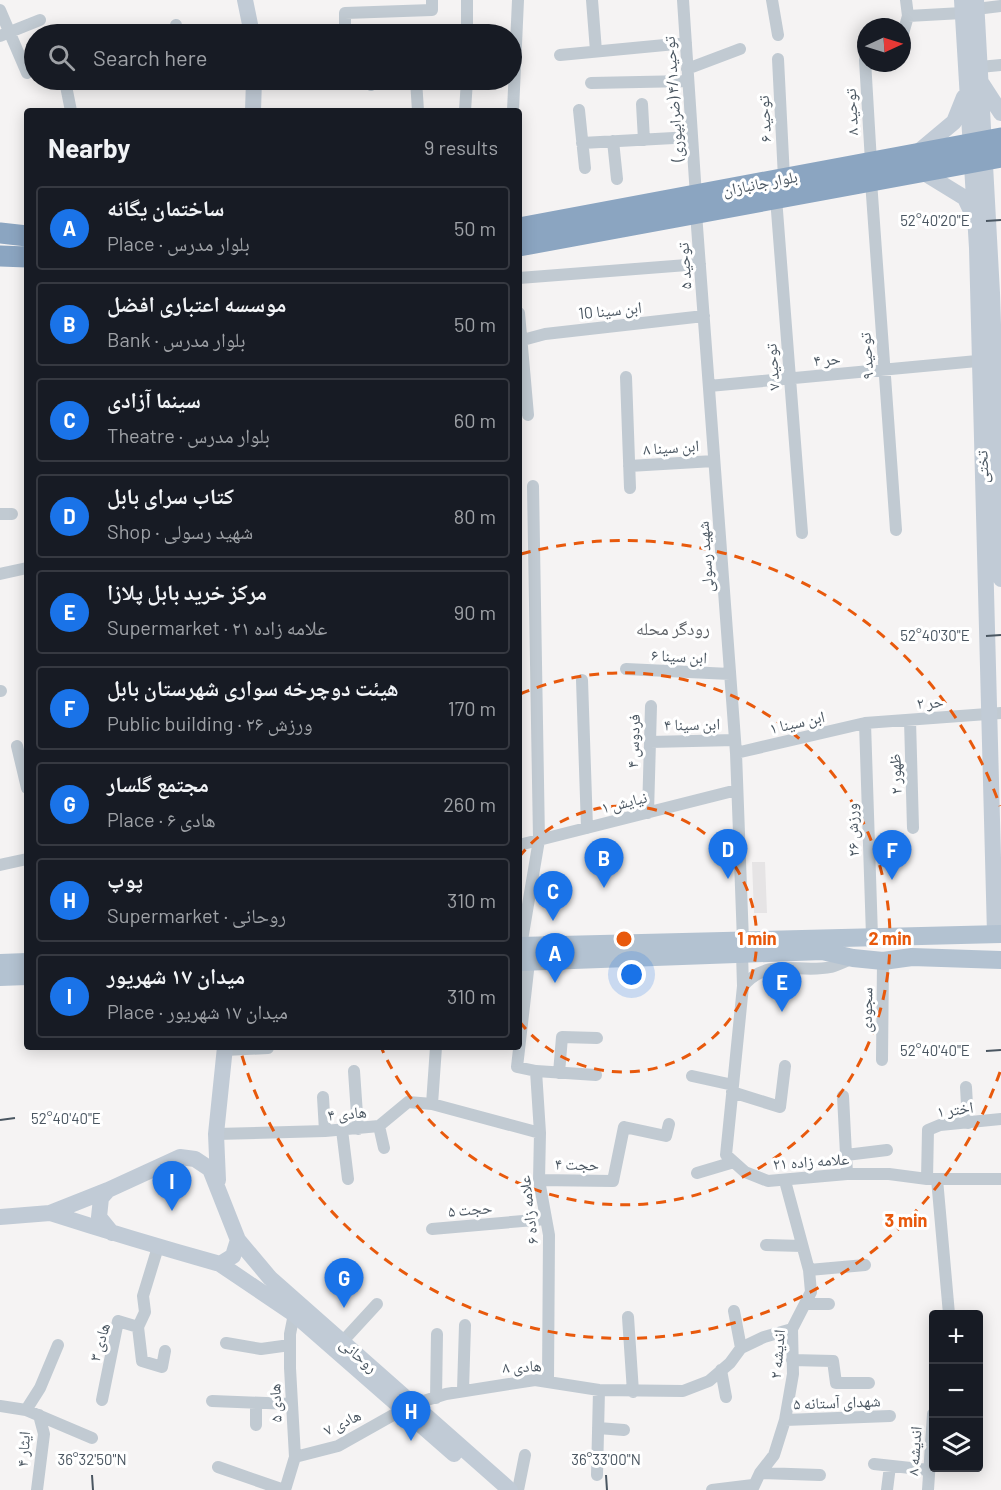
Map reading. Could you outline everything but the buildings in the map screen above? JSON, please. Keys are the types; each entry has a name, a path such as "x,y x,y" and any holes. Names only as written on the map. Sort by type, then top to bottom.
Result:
{"highway":[{"name":"بلوار جانبازان","path":"522,228 696,205 776,198 871,171 985,150"},
{"name":"بلوار جانبازان","path":"522,245 696,205 784,178 871,171"},
{"path":"0,233 24,236"},
{"path":"0,255 24,257"}],"main road":[{"path":"245,0 250,24"},
{"name":"تختی","path":"969,5 975,76 985,150 982,224 990,359 999,938"},
{"path":"1001,114 975,76 954,122 919,162 965,198 982,224 1001,203"},
{"path":"253,108 254,90"},
{"name":"تختی","path":"982,224 997,292 990,359 998,423 1001,579"},
{"path":"522,954 743,947 872,936 999,938"},
{"path":"743,947 822,951 853,958 884,961 999,938"},
{"path":"912,957 1001,960"},
{"path":"0,963 24,962"},
{"path":"0,977 24,976"},
{"path":"220,1193 216,1137 225,1050"},
{"path":"0,1217 50,1213 108,1190 180,1157 216,1137"},
{"path":"180,1157 195,1159 210,1169 220,1193"},
{"path":"108,1190 101,1198 99,1217 112,1233"},
{"name":"روحانی","path":"220,1193 238,1240 270,1278 343,1341 368,1372"},
{"name":"روحانی","path":"50,1213 220,1264 294,1314 510,1490"},
{"path":"220,1264 233,1256 238,1240"},
{"name":"روحانی","path":"408,1407 496,1490"}],"street":[{"path":"345,24 345,13 432,10 432,0"},
{"path":"467,0 467,24"},
{"path":"517,24 518,0"},
{"path":"592,0 597,51"},
{"name":"توحید۴/۱ (ضرابپوری)","path":"683,0 696,205"},
{"path":"772,0 778,35"},
{"path":"906,0 908,16 969,5 1001,6"},
{"path":"0,10 5,34 24,68"},
{"path":"30,24 40,20"},
{"path":"5,34 24,26"},
{"path":"560,55 686,43"},
{"path":"591,83 688,75 740,50"},
{"name":"توحید ۶","path":"778,59 784,178"},
{"path":"975,76 1001,65"},
{"name":"توحید ۸","path":"866,72 871,171"},
{"path":"67,90 70,108"},
{"path":"416,90 417,108"},
{"path":"465,108 466,90"},
{"path":"513,108 514,90"},
{"path":"642,104 644,140"},
{"path":"579,110 585,168"},
{"path":"582,143 692,137"},
{"path":"613,141 616,179"},
{"name":"توحید ۹","path":"871,171 883,370 896,530"},
{"name":"توحید ۷","path":"776,198 802,533"},
{"name":"توحید ۵","path":"696,205 704,316"},
{"path":"522,278 700,264"},
{"name":"ابن سینا 10","path":"522,340 545,334 704,316"},
{"name":"شهید رسولی","path":"704,316 736,753 743,947"},
{"name":"حر ۴","path":"709,386 990,359"},
{"path":"522,360 528,415"},
{"path":"627,377 630,488"},
{"name":"ابن سینا ۸","path":"629,466 714,460"},
{"path":"522,954 539,840 533,486"},
{"path":"0,574 24,569"},
{"name":"ابن سینا ۶","path":"626,669 730,674"},
{"path":"582,680 587,828"},
{"name":"فردوس ۴","path":"648,813 651,706"},
{"name":"حر ۲","path":"865,723 996,714"},
{"name":"ظهور ۲","path":"910,720 913,828"},
{"name":"ابن سینا ۱","path":"736,753 865,723"},
{"name":"ورزش ۲۶","path":"865,723 872,936"},
{"name":"ابن سینا ۴","path":"650,742 735,740"},
{"path":"17,746 24,773"},
{"name":"نیایش ۱","path":"522,844 737,790"},
{"path":"0,865 24,860"},
{"path":"734,1162 726,1155 743,986 743,947"},
{"path":"743,986 765,969 831,967 853,958"},
{"name":"سجودی","path":"882,1060 884,961"},
{"path":"559,1073 562,1037 597,1038"},
{"path":"432,1104 436,1050"},
{"path":"518,1050 517,1067 536,1071 596,1075"},
{"path":"692,1076 732,1088 780,1107 785,1066"},
{"path":"354,1071 358,1129"},
{"name":"علامه زاده ۶","path":"536,1071 540,1132 539,1180 549,1235 548,1381"},
{"path":"966,1087 968,1123"},
{"path":"843,1096 848,1174"},
{"path":"323,1097 325,1131"},
{"name":"هادی ۴","path":"216,1137 378,1126 408,1102 432,1104 540,1132"},
{"name":"اختر ۱","path":"932,1179 928,1130 940,1125 1001,1119"},
{"name":"حجت ۴","path":"539,1180 613,1181 624,1127 666,1136 669,1124"},
{"path":"378,1126 384,1148"},
{"path":"342,1130 348,1179"},
{"path":"846,1155 887,1150"},
{"path":"697,1173 734,1162"},
{"name":"علامه زاده ۲۱","path":"734,1162 745,1172 768,1181 848,1174 889,1174 932,1179 1001,1179"},
{"path":"932,1179 948,1310"},
{"name":"اندیشه ۲","path":"752,1488 774,1455 785,1420 792,1360 792,1329 811,1292 809,1270 785,1181"},
{"name":"حجت ۵","path":"432,1229 546,1219"},
{"path":"766,1245 802,1246"},
{"name":"هادی ۳","path":"102,1400 118,1321 138,1327 145,1312 144,1296 158,1247"},
{"path":"809,1270 865,1265"},
{"path":"343,1341 377,1304"},
{"path":"806,1304 829,1304"},
{"path":"734,1311 741,1348 764,1337 792,1329"},
{"name":"هادی ۵","path":"285,1490 295,1457 290,1345 294,1314"},
{"path":"628,1317 633,1392"},
{"path":"463,1390 465,1325"},
{"path":"138,1327 142,1361 162,1366 165,1351"},
{"path":"436,1334 436,1398"},
{"path":"226,1343 261,1349 290,1345"},
{"path":"26,1410 40,1388 58,1345"},
{"name":"هادی ۸","path":"408,1407 463,1390 507,1383 548,1381 599,1390 683,1391 709,1381 741,1348"},
{"path":"792,1360 833,1361 836,1383 869,1383"},
{"path":"721,1371 726,1397"},
{"path":"597,1475 599,1390"},
{"path":"212,1401 291,1404"},
{"path":"256,1403 256,1425"},
{"name":"ایثار ۴","path":"0,1406 39,1414 44,1434 37,1490"},
{"name":"هادی ۷","path":"295,1457 338,1446 408,1407"},
{"path":"39,1414 92,1438"},
{"name":"شهدای آستانه ۵","path":"785,1420 890,1416"},
{"path":"598,1428 624,1430"},
{"path":"518,1490 525,1455"},
{"path":"874,1464 929,1470"},
{"path":"887,1490 890,1466"},
{"path":"218,1467 285,1490"},
{"name":"اندیشه ۸","path":"928,1490 929,1470"},
{"path":"760,1473 820,1475"},
{"path":"712,1490 752,1488"}],"shaded area":[{"path":"752,862 765,862 767,913 754,913"}],"place":[{"name":"کتاب سرای بابل","path":"728,879"},
{"name":"هیئت دوچرخه سواری شهرستان بابل","path":"892,880"},
{"name":"موسسه اعتباری افضل","path":"604,888"},
{"name":"سینما آزادی","path":"553,921"},
{"name":"ساختمان یگانه","path":"555,983"},
{"name":"مرکز خرید بابل پلازا","path":"782,1012"},
{"name":"میدان ۱۷ شهریور","path":"172,1211"},
{"name":"مجتمع گلسار","path":"344,1308"},
{"name":"پوپ","path":"411,1441"}],"district":[{"name":"رودگر محله","path":"673,629"}]}
